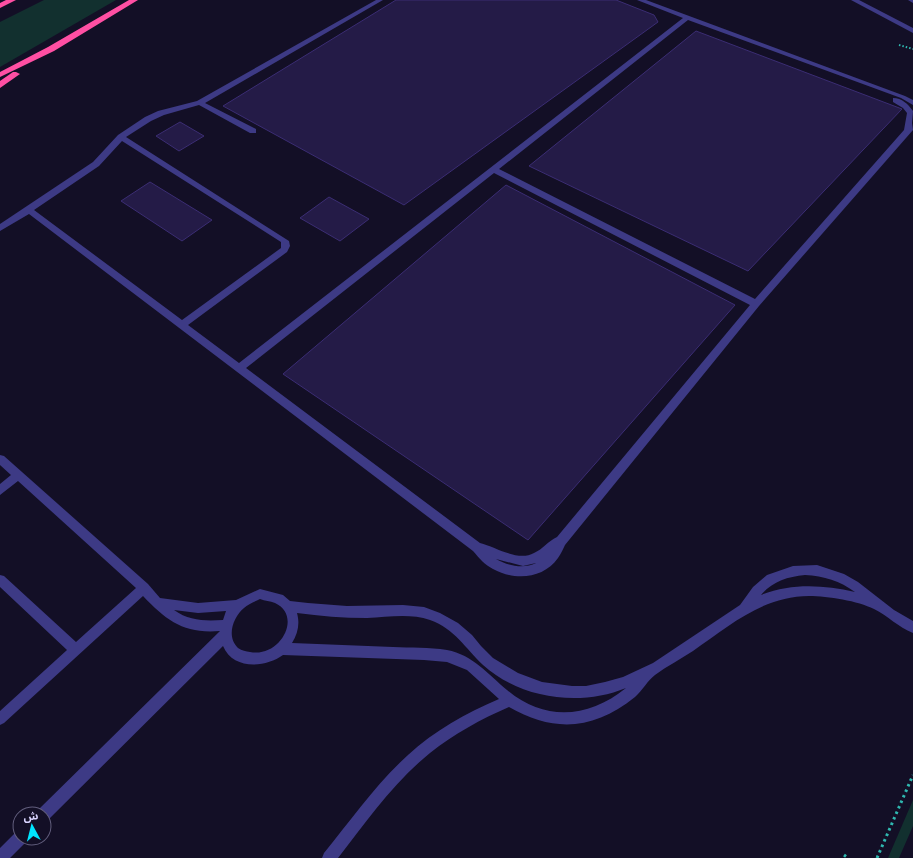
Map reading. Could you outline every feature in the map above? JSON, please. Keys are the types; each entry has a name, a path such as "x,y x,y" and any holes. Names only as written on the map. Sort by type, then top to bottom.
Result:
{"highway":[{"path":"0,6 12,0"},
{"path":"0,75 51,48 134,0"},
{"path":"0,85 51,48"}],"street":[{"path":"0,228 96,164 121,138 136,126 161,113 200,103 380,0"},
{"path":"640,0 903,97 913,103"},
{"path":"854,0 913,31"},
{"path":"239,368 687,18"},
{"path":"29,210 477,547 483,556 501,568 512,572 523,572 534,570 548,562 558,550 561,541 756,304 910,128 908,123 910,117 909,110 886,92"},
{"path":"200,103 252,131"},
{"path":"121,138 285,241 286,246 284,250 182,325"},
{"path":"493,169 756,304"},
{"path":"0,459 144,588 160,603 168,614 180,621 226,630"},
{"path":"0,490 18,475"},
{"path":"745,608 762,586 773,578 787,572 818,570 850,582 878,605 913,627"},
{"path":"0,580 76,650"},
{"path":"0,718 144,588"},
{"path":"289,606 345,612 408,611 424,613 440,619 454,627 467,639 477,652 495,668 515,679 538,687 561,691 584,692 607,689 629,682 649,672 745,608 766,598 786,593 808,591 830,592 854,597 878,605"},
{"path":"260,594 272,595 282,599 289,606 294,616 294,628 290,639 282,649 272,656 260,660 247,659 237,654 229,646 226,630 230,614 238,605 249,598 260,594"},
{"path":"160,603 198,608 238,605"},
{"path":"52,806 226,630"},
{"path":"282,649 427,654 455,658 480,672 510,700 526,710 545,717 564,720 581,718 614,707 639,686 649,672"},
{"path":"468,664 477,652"},
{"path":"329,858 378,796 401,770 427,747 453,728 510,700"},
{"path":"0,858 12,846"}],"path":[{"path":"877,858 913,775"}],"green space":[{"path":"44,0 116,0 0,67 0,22"},
{"path":"913,800 913,826 899,858 888,858"}],"building":[{"path":"396,0 616,0 654,15 658,22 404,205 223,106"},
{"path":"696,31 902,109 748,271 529,166"},
{"path":"180,122 204,136 179,151 156,136"},
{"path":"150,182 212,220 182,241 121,201"},
{"path":"506,185 735,305 528,540 283,374"},
{"path":"329,197 369,219 340,241 300,218"}]}
